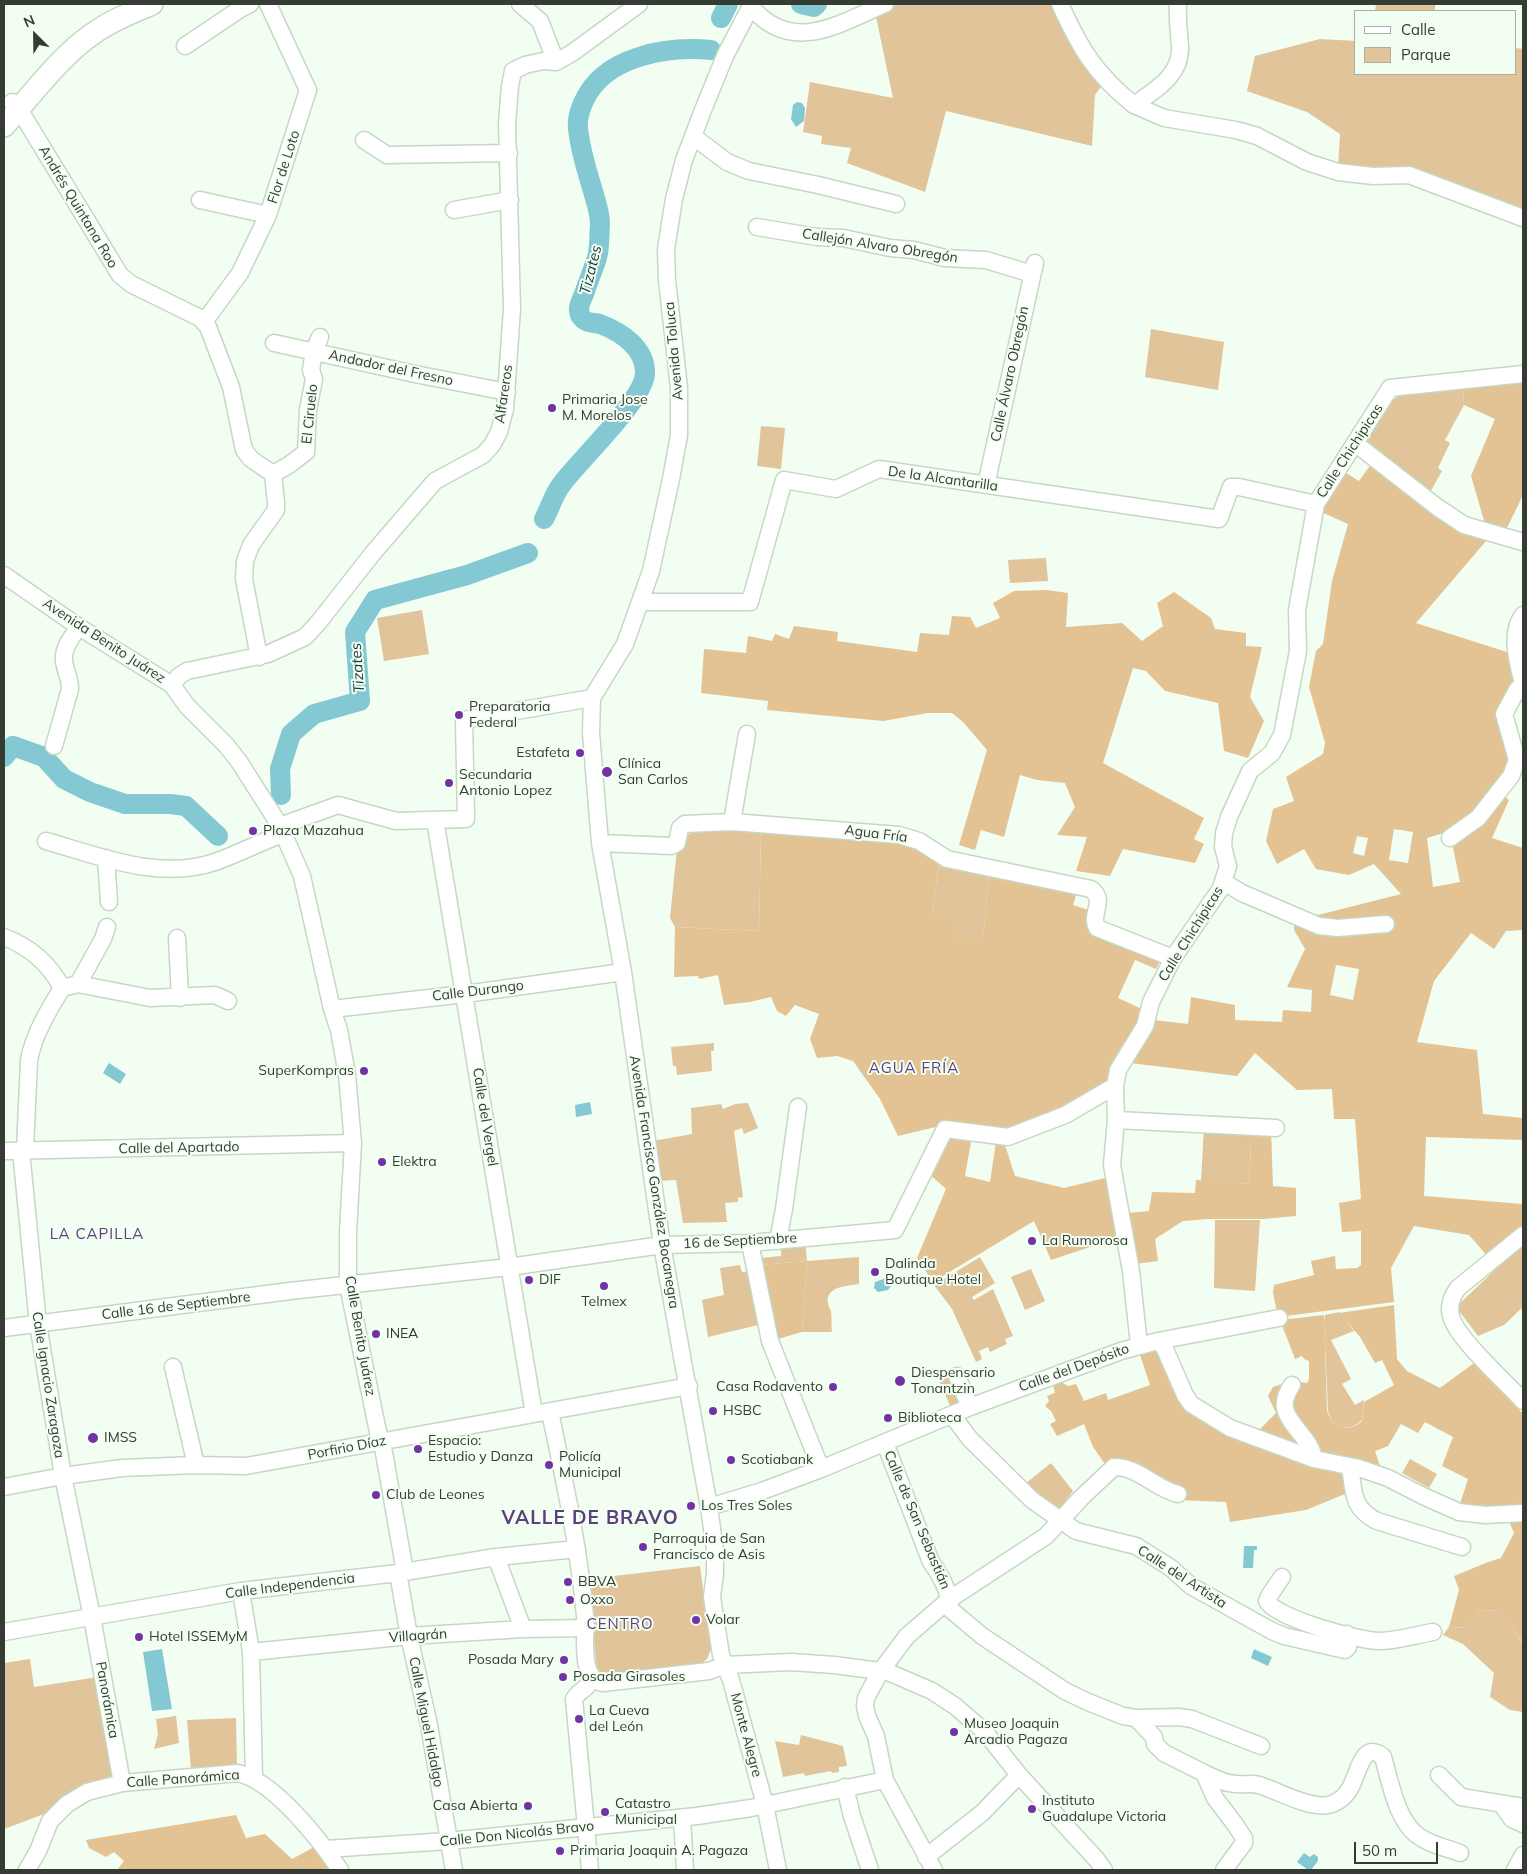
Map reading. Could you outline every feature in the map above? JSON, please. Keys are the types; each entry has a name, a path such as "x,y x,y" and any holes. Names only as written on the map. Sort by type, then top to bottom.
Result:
{"main road":[{"path":"4,126 11,107 56,51 76,32 98,16 123,4"},
{"path":"11,107 83,41 115,20 152,4"}],"street":[{"path":"185,46 250,4"},
{"name":"Flor de Loto","path":"204,322 240,273 268,215 308,90 268,4"},
{"path":"520,4 540,21 556,62"},
{"name":"Alfareros","path":"172,685 179,676 197,668 259,657 281,650 305,637 435,481 479,458 488,450 499,432 505,410 507,392 512,309 507,124 513,71 525,65 556,62 572,53 638,4"},
{"path":"752,5 771,25 788,32 806,33 824,29 885,4"},
{"path":"1060,4 1075,38 1091,63 1107,82 1134,105 1164,118 1236,130 1257,136 1307,162 1338,172 1373,176 1409,175 1523,218"},
{"path":"1134,105 1164,83 1177,65 1180,51 1178,4"},
{"name":"Avenida Toluca","path":"592,698 625,644 641,602 651,571 672,480 679,435 678,388 667,280 666,249 678,184 684,160 725,56 752,5"},
{"name":"Andrés Quintana Roo","path":"11,107 120,275 131,284 204,322"},
{"path":"694,137 727,162 750,171 896,204"},
{"path":"364,140 387,155 509,153"},
{"path":"200,200 268,215"},
{"path":"454,210 510,200"},
{"name":"Callejón Alvaro Obregón","path":"757,227 817,237 843,238 890,248 914,250 945,258 986,260 1033,268"},
{"name":"Calle Álvaro Obregón","path":"986,485 1033,268"},
{"path":"204,322 231,387 244,450 251,459 272,474 276,510 251,545 244,570 244,579 259,657"},
{"name":"Andador del Fresno","path":"274,343 317,344 507,392"},
{"name":"El Ciruelo","path":"272,474 290,465 306,452 308,410 314,379 311,370 317,344"},
{"name":"Calle Chichipicas","path":"1139,1345 1131,1271 1112,1166 1116,1120 1115,1086 1118,1070 1145,1026 1151,1002 1173,958 1224,882 1228,866 1223,847 1224,833 1228,817 1250,771 1272,753 1282,735 1298,651 1297,610 1316,504 1390,388 1523,374"},
{"path":"1356,444 1437,507 1464,525 1523,542"},
{"name":"De la Alcantarilla","path":"641,602 750,602 784,480 836,489 880,470 1219,519 1231,487 1240,487 1316,504"},
{"name":"Avenida Benito Juárez","path":"4,575 80,627 172,685 187,706 231,751 281,830 302,876 332,1009"},
{"path":"1450,838 1478,818 1512,776 1517,760 1504,714 1517,690 1523,684 1515,643 1520,619 1523,615"},
{"path":"54,746 70,689 70,681 64,662 66,646 80,627"},
{"path":"46,841 140,866 189,868 215,862 338,805 396,821 466,820 464,720 592,698"},
{"name":"Avenida Francisco González Bocanegra","path":"592,698 591,733 600,843 623,972 662,1245 709,1507 715,1550 715,1574 712,1597 721,1655 725,1665"},
{"path":"732,822 747,734"},
{"name":"Calle del Vergel","path":"435,820 534,1414"},
{"name":"Agua Fría","path":"600,843 672,846 677,843 680,828 685,824 732,822 899,835 919,841 947,859 1092,889 1098,896 1099,902 1094,919 1095,925 1099,929 1173,958"},
{"path":"106,858 109,902"},
{"path":"1224,882 1249,896 1319,926 1338,928 1386,924"},
{"path":"78,984 103,939 107,927"},
{"path":"4,937 22,945 38,956 52,971 62,988 78,984 150,998 215,995 228,1000"},
{"path":"178,938 180,998"},
{"name":"Calle Durango","path":"332,1009 464,994 623,972"},
{"name":"Calle Ignacio Zaragoza","path":"62,988 39,1028 31,1049 23,1150 38,1324 62,1476 92,1617"},
{"name":"Calle Benito Juárez","path":"332,1009 340,1030 347,1075 353,1143 348,1232 348,1285 396,1512 401,1573"},
{"name":"16 de Septiembre","path":"348,1285 509,1267 662,1245 750,1243 894,1230 944,1129 1008,1137 1065,1115 1115,1086"},
{"path":"778,1241 798,1107"},
{"path":"1116,1120 1276,1128"},
{"name":"Calle del Apartado","path":"4,1151 353,1143"},
{"path":"1523,1235 1458,1288 1452,1296 1450,1306 1451,1317 1469,1345 1523,1401"},
{"path":"750,1243 770,1340 813,1477"},
{"name":"Calle 16 de Septiembre","path":"4,1328 348,1285"},
{"name":"Calle del Depósito","path":"709,1507 813,1477 884,1443 970,1407 1139,1345 1279,1318"},
{"path":"1158,1341 1164,1347 1184,1396 1191,1404 1230,1428 1314,1459 1359,1468 1388,1478 1459,1512 1485,1515 1523,1513"},
{"path":"173,1367 196,1465"},
{"path":"957,1376 970,1407"},
{"path":"1292,1385 1285,1394 1284,1403 1288,1417 1311,1448 1314,1459"},
{"name":"Porfirio Díaz","path":"4,1487 62,1476 122,1468 196,1465 246,1466 688,1386"},
{"path":"550,1412 582,1580 589,1671 588,1688 577,1693 574,1699 590,1870"},
{"name":"Calle del Artista","path":"952,1415 970,1438 1019,1488 1032,1500 1076,1530 1136,1546 1171,1568 1191,1586 1256,1623 1284,1636 1345,1650 1348,1647 1347,1634"},
{"name":"Calle de San Sebastián","path":"884,1443 932,1562 950,1599 950,1609 982,1636 1065,1692 1123,1716 1136,1718 1192,1718 1261,1746"},
{"path":"1350,1466 1356,1502 1368,1516 1377,1521 1462,1547"},
{"path":"1018,1775 930,1863 885,1780 876,1736 867,1716 866,1698 880,1672 907,1636 950,1599 1046,1536 1114,1467 1122,1467 1134,1472 1164,1490 1178,1494"},
{"name":"Calle Independencia","path":"4,1632 241,1591 401,1573 496,1557 577,1549"},
{"path":"496,1557 523,1629"},
{"name":"Calle Miguel Hidalgo","path":"401,1573 409,1636 429,1725 454,1870"},
{"path":"1282,1577 1267,1601 1270,1607 1284,1615 1309,1624 1370,1640 1380,1641 1433,1632"},
{"path":"241,1591 251,1652 254,1778"},
{"name":"Panorámica","path":"92,1617 122,1783"},
{"name":"Villagrán","path":"251,1652 409,1636 523,1629 586,1628"},
{"path":"589,1671 599,1683 709,1671 725,1665 791,1662 888,1672 932,1691 955,1706 985,1732 1018,1775 1097,1860 1104,1870"},
{"name":"Monte Alegre","path":"725,1665 731,1680 765,1805 778,1870"},
{"path":"1136,1718 1154,1737 1155,1744 1164,1753 1218,1780 1234,1784 1257,1785 1315,1806 1328,1805 1340,1800 1348,1791 1365,1757 1371,1752 1378,1752 1383,1756 1401,1815 1408,1827 1424,1840 1460,1853"},
{"name":"Calle Panorámica","path":"27,1870 38,1851 50,1821 72,1800 87,1792 122,1783 238,1773 254,1778 305,1824 326,1849 340,1870"},
{"path":"1204,1773 1215,1798 1244,1838 1242,1847 1224,1870"},
{"path":"1439,1775 1461,1797 1523,1808"},
{"name":"Calle Don Nicolás Bravo","path":"326,1849 448,1841 682,1818 765,1805 885,1780"},
{"path":"845,1787 870,1870"},
{"path":"1502,1805 1512,1819 1523,1824"},
{"path":"682,1818 685,1870"},
{"path":"1515,1870 1523,1855"}],"green space":[{"path":"895,4 1055,4 1103,84 1095,95 1092,146 946,111 925,192 847,163 851,148 821,144 822,136 803,132 810,82 893,98 875,12"},
{"path":"1376,4 1435,4 1435,10 1375,10"},
{"path":"1320,39 1354,41 1354,75 1517,75 1517,48 1523,49 1523,214 1410,172 1338,169 1340,134 1307,112 1247,91 1255,56"},
{"path":"1151,329 1224,342 1218,390 1145,377"},
{"path":"1463,386 1464,405 1445,440 1450,443 1438,468 1442,471 1429,494 1364,445 1393,400 1407,390"},
{"path":"761,426 785,428 781,469 757,466"},
{"path":"1046,558 1048,581 1010,583 1008,560"},
{"path":"422,610 429,654 384,661 377,618"},
{"path":"700,829 761,830 759,931 675,927 670,918 677,849 687,835"},
{"path":"939,862 989,873 983,940 955,937 932,915"},
{"path":"714,1043 714,1051 711,1051 712,1071 677,1075 676,1066 673,1066 671,1047"},
{"path":"748,1103 758,1128 744,1134 742,1128 734,1131 743,1197 738,1198 738,1202 725,1203 727,1222 683,1223 676,1180 657,1181 653,1141 692,1134 691,1108 721,1104 723,1109 735,1104"},
{"path":"1204,1126 1242,1128 1251,1145 1249,1184 1201,1181"},
{"path":"1215,1220 1260,1220 1255,1291 1214,1288"},
{"path":"805,1240 807,1261 761,1265 760,1258 781,1256 781,1244"},
{"path":"1523,1243 1523,1307 1504,1325 1478,1336 1456,1307"},
{"path":"859,1257 859,1284 843,1286 833,1290 828,1298 832,1332 802,1332 807,1261"},
{"path":"980,1257 995,1283 972,1297 974,1300 993,1289 1013,1336 1005,1339 1007,1344 990,1352 988,1347 979,1351 982,1359 976,1362 952,1309 934,1285"},
{"path":"740,1265 742,1272 758,1270 763,1338 758,1325 708,1337 702,1300 724,1295 720,1268"},
{"path":"1031,1269 1045,1301 1025,1310 1011,1277"},
{"path":"1339,1312 1354,1331 1331,1340 1351,1379 1342,1384 1355,1405 1364,1400 1362,1420 1355,1426 1348,1428 1333,1423 1328,1411 1324,1322 1325,1315"},
{"path":"953,1375 965,1404 952,1410 939,1381"},
{"path":"1410,1459 1437,1474 1429,1488 1402,1473"},
{"path":"1051,1463 1073,1491 1057,1512 1025,1484"},
{"path":"700,1566 711,1649 707,1659 701,1664 604,1675 598,1670 588,1579"},
{"path":"1479,1610 1502,1611 1523,1644 1523,1712 1510,1710 1490,1697 1494,1673 1463,1644 1443,1635 1449,1627 1468,1628"},
{"path":"30,1659 34,1687 98,1677 116,1778 52,1811 4,1829 4,1663"},
{"path":"176,1716 179,1743 154,1749 158,1734 156,1719"},
{"path":"236,1718 237,1766 191,1771 187,1720"},
{"path":"801,1735 843,1746 847,1766 839,1767 839,1772 832,1773 831,1771 805,1776 804,1773 783,1777 775,1741 799,1745"}],"shaded area":[{"path":"1523,379 1523,495 1506,530 1485,524 1471,476 1495,419 1464,405 1463,386"},
{"path":"1374,460 1436,509 1464,527 1492,534 1416,623 1510,653 1519,683 1503,713 1515,759 1506,779 1477,817 1457,829 1427,838 1433,887 1460,882 1452,843 1459,833 1479,820 1500,793 1509,800 1492,838 1523,848 1523,930 1506,931 1494,949 1471,933 1434,981 1417,1042 1477,1050 1483,1114 1523,1118 1523,1140 1426,1137 1424,1196 1523,1204 1523,1229 1489,1258 1469,1235 1414,1226 1391,1268 1394,1302 1278,1317 1273,1293 1274,1285 1314,1275 1311,1261 1335,1256 1336,1269 1357,1268 1361,1265 1361,1231 1342,1232 1339,1203 1361,1199 1355,1119 1334,1119 1332,1089 1297,1090 1255,1053 1237,1076 1130,1063 1154,1020 1188,1024 1191,997 1235,1005 1235,1020 1282,1022 1283,1010 1311,1012 1312,990 1287,987 1305,949 1294,930 1295,912 1318,915 1401,894 1374,864 1349,875 1316,869 1304,849 1277,864 1266,841 1273,809 1294,801 1286,777 1323,754 1325,743 1309,687 1316,651 1323,644 1332,581 1348,524 1319,511 1343,471 1359,481","holes":["1394,829 1413,832 1408,863 1389,860","1357,836 1368,838 1364,856 1353,853","1336,965 1359,969 1353,1000 1330,995"]},
{"path":"1047,590 1068,593 1066,627 1122,623 1142,641 1163,626 1157,603 1174,592 1211,618 1215,629 1246,633 1246,646 1262,647 1250,697 1264,721 1248,758 1224,751 1218,703 1165,691 1146,671 1133,668 1103,763 1204,818 1194,839 1204,844 1195,863 1123,849 1110,876 1076,871 1087,837 1057,835 1075,807 1065,783 1037,780 1020,775 1004,837 981,830 975,850 959,845 987,750 963,722 952,713 928,713 883,721 767,710 768,701 701,693 704,649 746,653 748,636 772,641 775,634 789,639 794,626 838,632 837,641 917,652 920,633 949,635 952,616 970,617 976,628 1000,618 993,603 1014,591"},
{"path":"761,830 907,843 939,862 932,915 957,918 955,937 983,939 989,873 1077,892 1073,905 1092,911 1090,914 1162,957 1156,969 1135,960 1118,998 1144,1010 1111,1079 1061,1109 1000,1132 940,1126 898,1136 880,1099 853,1061 837,1056 817,1058 810,1039 819,1014 795,1005 786,1016 777,1011 771,997 724,1005 718,975 699,979 698,976 674,977 675,927 759,931"},
{"path":"1242,1128 1271,1130 1273,1186 1296,1188 1296,1216 1263,1219 1183,1221 1155,1239 1158,1261 1135,1264 1126,1235 1051,1260 1034,1221 933,1282 917,1258 946,1189 926,1171 945,1132 972,1136 965,1176 990,1182 996,1142 1004,1142 1015,1176 1064,1188 1109,1177 1116,1214 1149,1211 1152,1192 1195,1193 1196,1180 1249,1184 1251,1146 1240,1145"},
{"path":"807,1261 802,1332 774,1340 761,1265"},
{"path":"1394,1305 1397,1359 1407,1371 1440,1388 1474,1363 1523,1414 1523,1506 1487,1508 1460,1504 1468,1479 1442,1466 1453,1437 1425,1422 1418,1433 1401,1424 1388,1446 1375,1451 1381,1469 1334,1460 1258,1431 1276,1413 1268,1396 1273,1387 1292,1381 1307,1383 1309,1379 1309,1361 1302,1356 1295,1359 1280,1320 1324,1315 1327,1411 1333,1423 1348,1428 1362,1421 1364,1402 1394,1385 1382,1360 1375,1363 1360,1337 1339,1313"},
{"path":"1157,1346 1180,1398 1343,1472 1345,1494 1306,1510 1230,1522 1226,1502 1177,1500 1148,1489 1119,1468 1105,1464 1093,1447 1084,1424 1057,1436 1050,1424 1056,1421 1051,1411 1045,1406 1049,1401 1047,1396 1055,1393 1053,1385 1061,1382 1068,1386 1076,1384 1084,1401 1106,1393 1108,1400 1150,1385 1138,1349"},
{"path":"1523,1520 1523,1643 1501,1611 1479,1610 1468,1628 1449,1627 1459,1590 1454,1576 1501,1558 1514,1533 1509,1521"},
{"path":"236,1815 246,1838 265,1834 292,1859 318,1845 333,1866 327,1870 117,1870 124,1861 114,1852 106,1857 89,1848 86,1840"}],"water":[{"path":"797,102 802,103 805,108 804,121 796,127 791,119 793,105"},
{"path":"109,1063 126,1074 120,1084 103,1073"},
{"path":"590,1102 592,1114 576,1117 575,1105"},
{"path":"886,1278 891,1281 891,1286 888,1290 878,1292 874,1288 875,1282"},
{"path":"1244,1546 1257,1546 1257,1550 1254,1550 1253,1568 1243,1568"},
{"path":"162,1649 172,1709 152,1711 143,1652"},
{"path":"1254,1649 1272,1657 1268,1666 1251,1658"},
{"path":"1304,1853 1310,1857 1314,1854 1318,1857 1318,1861 1311,1870 1297,1862"}],"waterway":[{"name":"Tizates","path":"721,18 728,4"},
{"name":"Tizates","path":"801,4 814,7 817,4"},
{"name":"Tizates","path":"544,519 561,485 634,399 642,385 645,374 641,356 631,342 608,327 586,321 579,312 580,304 598,254 600,224 598,208 579,136 578,122 583,103 592,87 605,74 638,57 675,50 711,50"},
{"name":"Tizates","path":"281,795 280,769 291,734 314,714 360,701 355,632 375,600 467,575 528,553"},
{"name":"Tizates","path":"4,757 13,746 44,757 64,779 90,792 125,804 186,806 218,836"}],"place":[{"name":"Primaria Jose M. Morelos","path":"552,408"},
{"name":"Preparatoria Federal","path":"459,715"},
{"name":"Estafeta","path":"580,753"},
{"name":"Clínica San Carlos","path":"607,772"},
{"name":"Secundaria Antonio Lopez","path":"449,783"},
{"name":"Plaza Mazahua","path":"253,831"},
{"name":"SuperKompras","path":"364,1071"},
{"name":"Elektra","path":"382,1162"},
{"name":"La Rumorosa","path":"1032,1241"},
{"name":"Dalinda Boutique Hotel","path":"875,1272"},
{"name":"DIF","path":"529,1280"},
{"name":"Telmex","path":"604,1286"},
{"name":"INEA","path":"376,1334"},
{"name":"Diespensario Tonantzin","path":"900,1381"},
{"name":"Casa Rodavento","path":"833,1387"},
{"name":"HSBC","path":"713,1411"},
{"name":"Biblioteca","path":"888,1418"},
{"name":"IMSS","path":"93,1438"},
{"name":"Espacio: Estudio y Danza","path":"418,1449"},
{"name":"Scotiabank","path":"731,1460"},
{"name":"Policía Municipal","path":"549,1465"},
{"name":"Club de Leones","path":"376,1495"},
{"name":"Los Tres Soles","path":"691,1506"},
{"name":"Parroquia de San Francisco de Asis","path":"643,1547"},
{"name":"BBVA","path":"568,1582"},
{"name":"Oxxo","path":"570,1600"},
{"name":"Volar","path":"696,1620"},
{"name":"Hotel ISSEMyM","path":"139,1637"},
{"name":"Posada Mary","path":"564,1660"},
{"name":"Posada Girasoles","path":"563,1677"},
{"name":"La Cueva del León","path":"579,1719"},
{"name":"Museo Joaquin Arcadio Pagaza","path":"954,1732"},
{"name":"Casa Abierta","path":"528,1806"},
{"name":"Instituto Guadalupe Victoria","path":"1032,1809"},
{"name":"Catastro Municipal","path":"605,1812"},
{"name":"Primaria Joaquin A. Pagaza","path":"560,1851"}],"district":[{"name":"AGUA FRÍA","path":"914,1068"},
{"name":"LA CAPILLA","path":"97,1234"},
{"name":"VALLE DE BRAVO","path":"590,1518"},
{"name":"CENTRO","path":"620,1624"}]}
